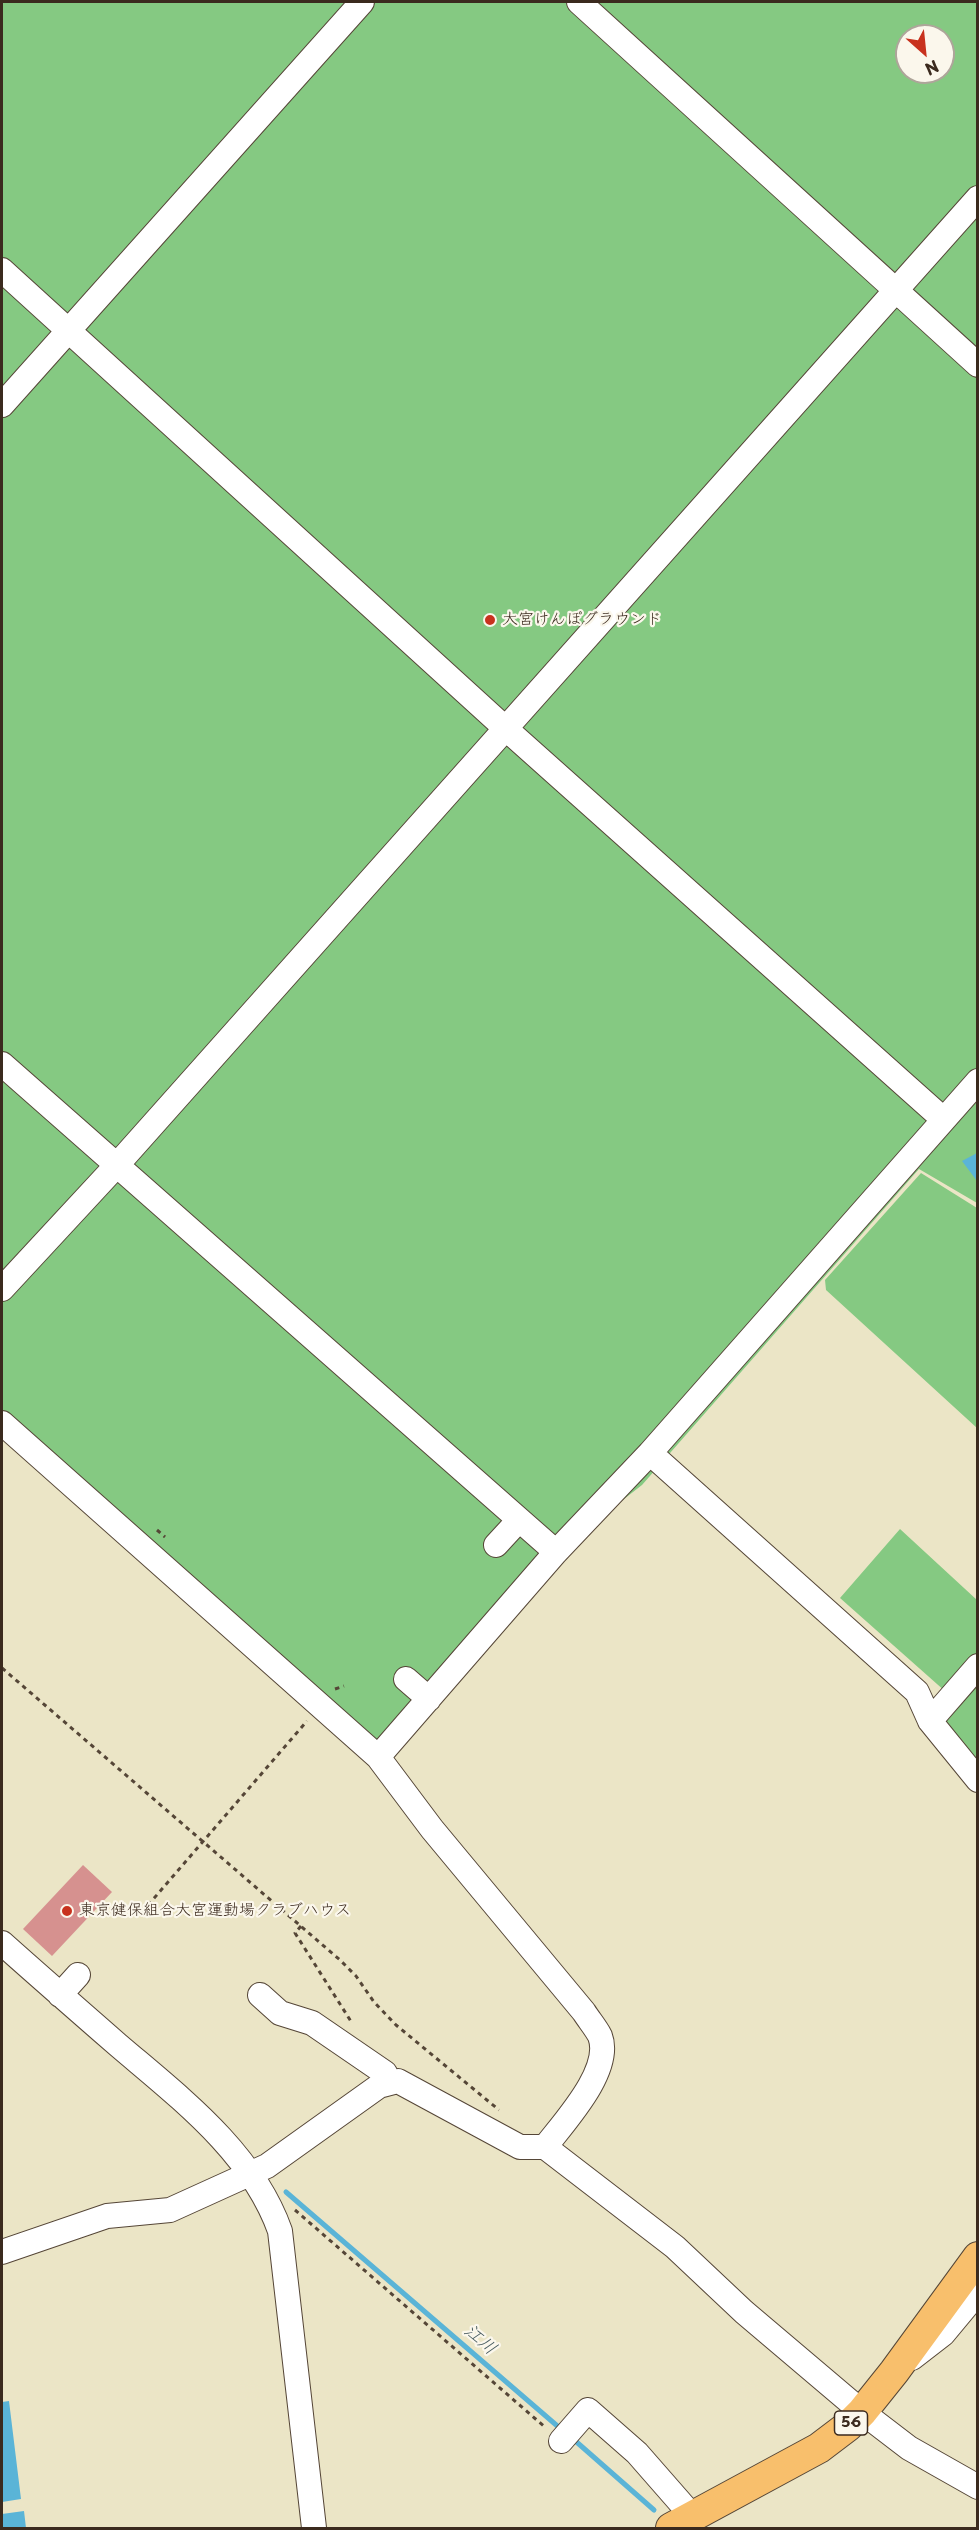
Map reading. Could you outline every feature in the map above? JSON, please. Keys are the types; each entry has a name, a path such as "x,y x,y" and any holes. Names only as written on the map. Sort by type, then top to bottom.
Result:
{"main road":[{"name":"56","path":"682,2523 819,2448 862,2412 978,2257"}],"street":[{"path":"2,405 362,2"},
{"path":"579,2 978,365"},
{"path":"2,1289 116,1166 978,198"},
{"path":"2,270 505,728 944,1119"},
{"path":"2,1064 556,1552"},
{"path":"378,1757 556,1552 650,1453 978,1081"},
{"path":"2,1423 378,1757 432,1829 584,2012 600,2037 602,2054 597,2075 572,2113 545,2147"},
{"path":"650,1453 917,1692 930,1721 978,1780"},
{"path":"496,1545 519,1520"},
{"path":"930,1721 978,1666"},
{"path":"406,1679 429,1699"},
{"path":"2,1943 223,2140 251,2173 273,2211 280,2231 314,2529"},
{"path":"60,1995 78,1975"},
{"path":"260,1995 280,2013 300,2018 321,2029 385,2073 390,2082"},
{"path":"2,2252 107,2216 170,2210 267,2166 379,2086 398,2081 520,2146 545,2147 675,2247 744,2312 862,2412 909,2448 978,2487"},
{"path":"894,2372 943,2334 978,2292"},
{"path":"564,2437 588,2410 637,2453 682,2523"}],"path":[{"path":"2,1668 301,1926 356,1976 374,2002 396,2025 505,2115"},
{"path":"133,1913 143,1911 320,1706"},
{"path":"301,1926 295,1933 354,2027"},
{"path":"273,2211 292,2208 564,2437"}],"green space":[{"name":"大宮けんぽグラウンド","path":"2,2 977,2 977,1203 919,1169 642,1485 556,1552 374,1743 2,1414"},
{"path":"921,1173 977,1208 977,1428 826,1290 825,1280"},
{"path":"900,1529 977,1600 977,1657 946,1692 840,1598"},
{"path":"977,1677 977,1768 940,1723"}],"water":[{"path":"977,1153 977,1181 962,1161"},
{"path":"9,2401 21,2499 2,2502 2,2402"},
{"path":"24,2511 26,2528 2,2528 2,2514"}],"building":[{"name":"東京健保組合大宮運動場クラブハウス","path":"83,1865 112,1892 52,1956 23,1929"}],"waterway":[{"name":"江川","path":"286,2192 562,2430"},
{"name":"江川","path":"572,2438 654,2510"}],"place":[{"name":"大宮けんぽグラウンド","path":"490,620"},
{"name":"東京健保組合大宮運動場クラブハウス","path":"67,1911"}]}
